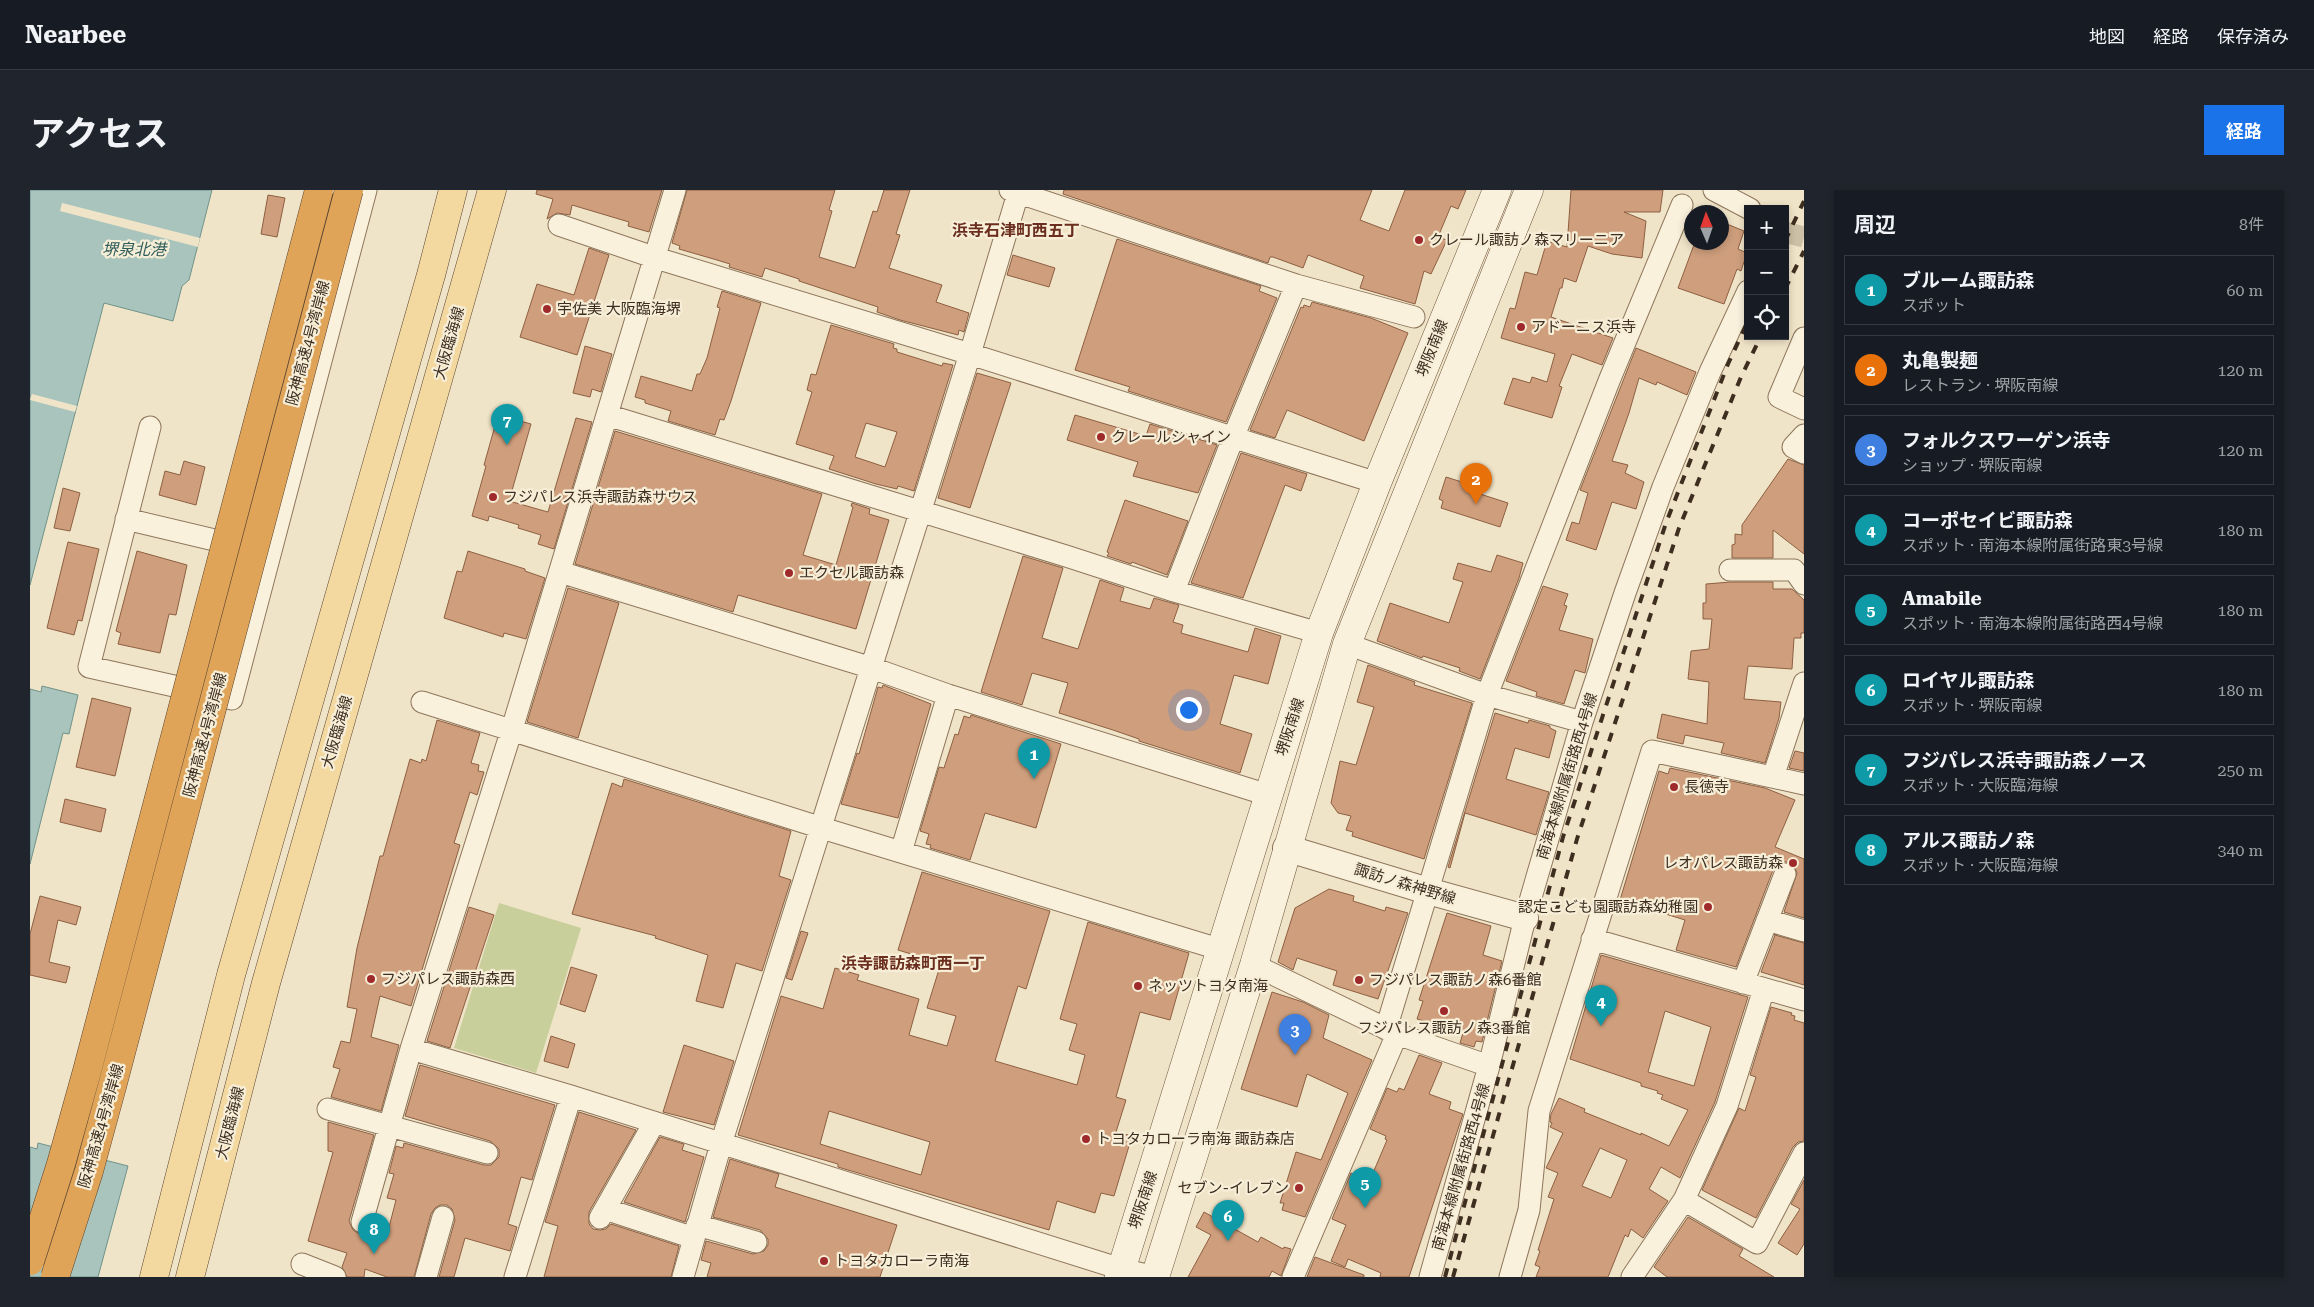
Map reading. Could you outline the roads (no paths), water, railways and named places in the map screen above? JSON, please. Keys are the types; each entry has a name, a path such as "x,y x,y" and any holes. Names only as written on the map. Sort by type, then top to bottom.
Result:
{"highway":[{"name":"阪神高速4号湾岸線","path":"30,1261 61,1164 87,1071 319,190"},
{"name":"阪神高速4号湾岸線","path":"55,1277 89,1171 116,1073 349,190"}],"main road":[{"path":"154,1277 231,974 431,275 453,190"},
{"name":"大阪臨海線","path":"190,1277 266,983 492,190"},
{"name":"堺阪南線","path":"1120,1273 1319,633 1377,483 1497,190"},
{"name":"堺阪南線","path":"1155,1277 1254,965 1286,848 1347,644 1529,190"}],"street":[{"path":"150,427 89,667 232,699 366,190"},
{"path":"362,1222 411,1049 512,729 676,190"},
{"path":"1714,190 1744,206"},
{"path":"683,1277 722,1144 970,354 1016,191 1296,286 1414,316"},
{"path":"1293,1277 1392,1032 1428,891 1487,695 1609,382 1682,205"},
{"path":"559,225 656,258 970,354 1377,483"},
{"path":"1174,591 1233,438 1296,286"},
{"name":"南海本線附属街路西4号線","path":"1430,1277 1489,1066 1524,918 1582,722 1663,487 1710,372 1746,295"},
{"path":"1804,338 1778,397 1804,410"},
{"path":"607,415 1174,591 1319,633"},
{"path":"1804,435 1793,447 1804,453"},
{"path":"126,519 270,554"},
{"path":"1730,570 1794,570 1804,584"},
{"path":"560,572 872,668 948,695 1268,795"},
{"path":"1347,644 1487,695 1582,722"},
{"path":"1773,777 1804,683"},
{"path":"901,852 948,695"},
{"path":"422,702 822,828 1222,950"},
{"path":"1510,1277 1529,1210 1539,1111 1652,751 1804,784"},
{"name":"諏訪ノ森神野線","path":"1286,848 1524,918"},
{"path":"1743,983 1784,874"},
{"path":"1767,920 1804,931"},
{"path":"1592,939 1804,1000"},
{"path":"1254,965 1392,1032 1489,1066"},
{"path":"1632,1277 1684,1200 1727,1106 1764,989"},
{"path":"411,1049 571,1096 1120,1273 1155,1277"},
{"path":"515,1277 571,1096"},
{"path":"328,1109 487,1153"},
{"path":"654,1123 603,1213 756,1242"},
{"path":"1684,1200 1757,1243 1804,1152"},
{"path":"426,1277 443,1217"},
{"path":"302,1264 334,1277"}],"water":[{"name":"堺泉北港","path":"30,190 212,190 189,280 182,286 173,321 104,303 30,585"},
{"path":"42,686 78,695 69,734 63,733 30,864 30,689 41,692"},
{"path":"38,1143 128,1166 98,1277 30,1277 30,1147 37,1149"}],"tunnel":[{"path":"1789,233 1804,237"}],"railway":[{"path":"1789,233 1804,201"},
{"path":"1789,281 1804,251"},
{"path":"1445,1277 1563,837 1666,523 1728,364 1744,330"},
{"path":"1453,1277 1577,839 1679,528 1741,377 1759,340"}],"place":[{"name":"クレール諏訪ノ森マリーニア","path":"1419,240"},
{"name":"宇佐美 大阪臨海堺","path":"547,309"},
{"name":"アドーニス浜寺","path":"1521,327"},
{"name":"クレールシャイン","path":"1101,437"},
{"name":"フジパレス浜寺諏訪森ノース","path":"507,445"},
{"name":"フジパレス浜寺諏訪森サウス","path":"493,497"},
{"name":"丸亀製麺","path":"1476,504"},
{"name":"エクセル諏訪森","path":"789,573"},
{"name":"ブルーム諏訪森","path":"1034,779"},
{"name":"長徳寺","path":"1674,787"},
{"name":"レオパレス諏訪森","path":"1793,863"},
{"name":"認定こども園諏訪森幼稚園","path":"1708,907"},
{"name":"フジパレス諏訪森西","path":"371,979"},
{"name":"フジパレス諏訪ノ森6番館","path":"1359,980"},
{"name":"ネッツトヨタ南海","path":"1138,986"},
{"name":"フジパレス諏訪ノ森3番館","path":"1444,1011"},
{"name":"コーポセイビ諏訪森","path":"1601,1026"},
{"name":"フォルクスワーゲン浜寺","path":"1295,1055"},
{"name":"トヨタカローラ南海 諏訪森店","path":"1086,1139"},
{"name":"セブン-イレブン","path":"1299,1188"},
{"name":"Amabile","path":"1365,1208"},
{"name":"ロイヤル諏訪森","path":"1228,1241"},
{"name":"アルス諏訪ノ森","path":"374,1254"},
{"name":"トヨタカローラ南海","path":"824,1261"}],"district":[{"name":"浜寺石津町西五丁","path":"1016,230"},
{"name":"浜寺諏訪森町西一丁","path":"913,963"}]}
